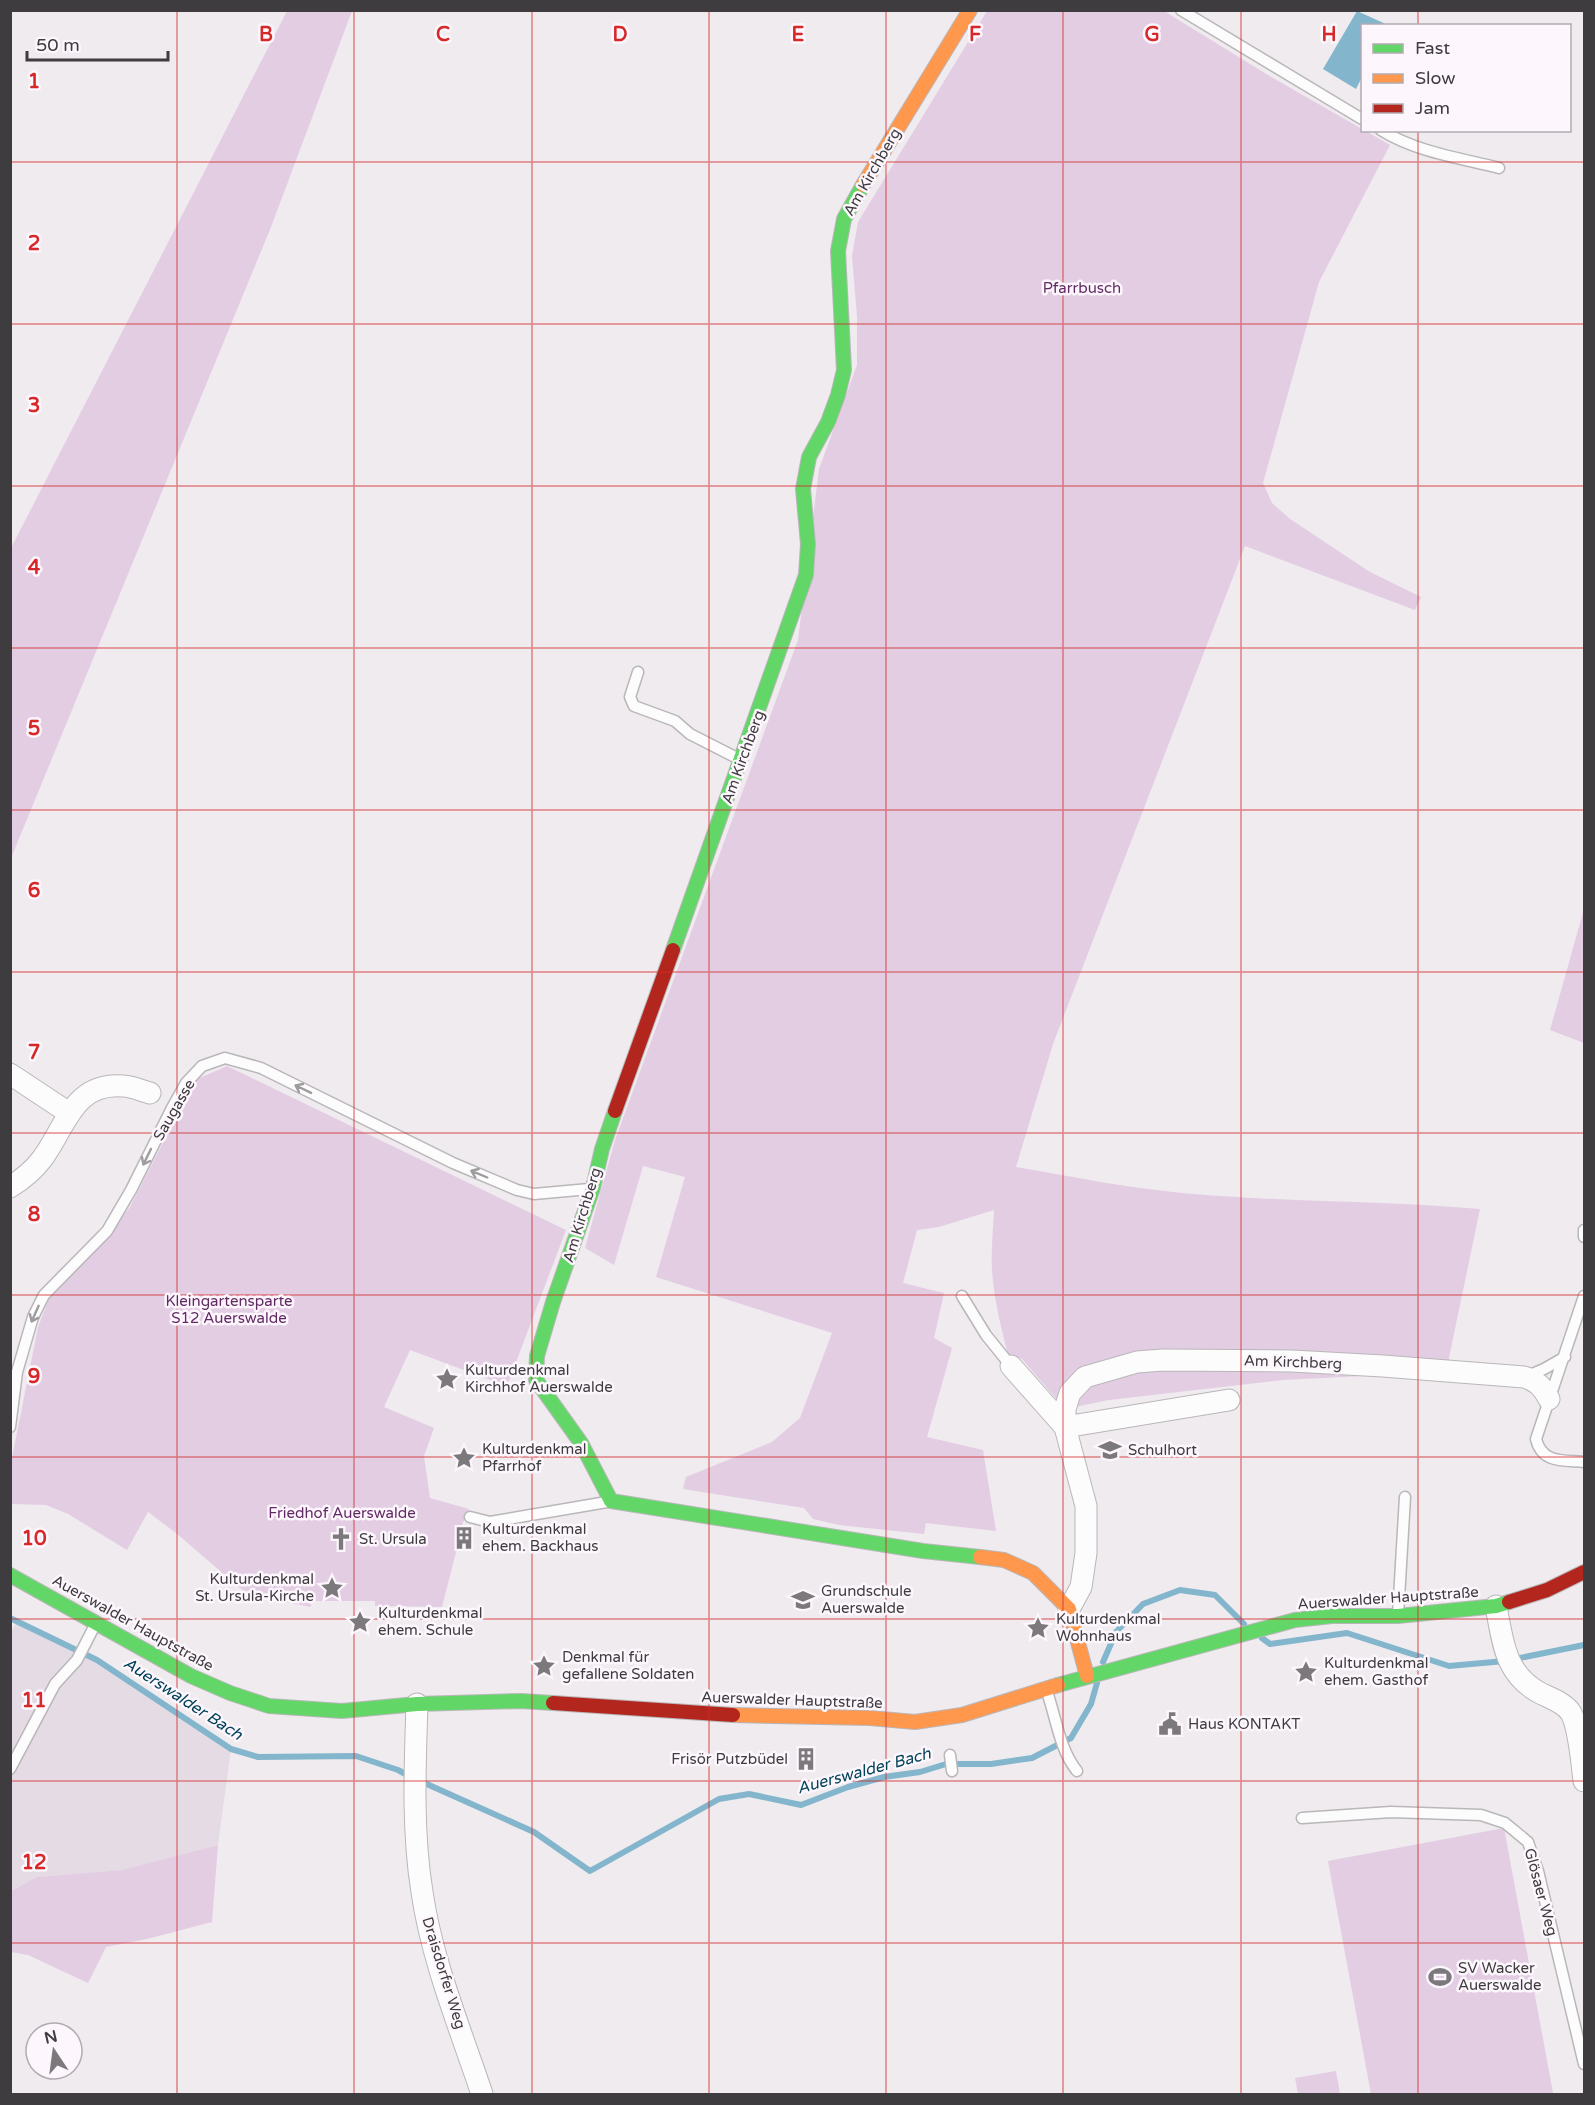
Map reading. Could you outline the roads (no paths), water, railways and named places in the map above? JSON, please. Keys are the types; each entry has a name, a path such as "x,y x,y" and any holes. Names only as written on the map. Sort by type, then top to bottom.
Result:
{"street":[{"name":"Am Kirchberg","path":"611,1501 581,1443 536,1380 537,1356 592,1188 602,1149 806,575 808,544 803,489 809,457 828,422 844,370 838,251 844,219 970,10"},
{"path":"10,1074 69,1113"},
{"path":"10,1187 23,1179 43,1158 69,1113 83,1096 102,1088 125,1086 150,1093"},
{"name":"Am Kirchberg","path":"1069,1609 1081,1587 1086,1553 1086,1506 1065,1427 1065,1409 1070,1393 1085,1377 1146,1361 1163,1360 1303,1362 1524,1377"},
{"name":"Am Kirchberg","path":"1011,1366 1065,1427"},
{"path":"1524,1377 1535,1380 1550,1399"},
{"path":"1065,1427 1229,1400"},
{"path":"611,1501 923,1551 1004,1560 1033,1573 1069,1609 1088,1676"},
{"name":"Auerswalder Hauptstraße","path":"10,1575 191,1676 230,1693 269,1706 342,1711 417,1704 521,1701 735,1716 870,1718 915,1722 962,1715 1108,1670 1295,1620 1332,1616 1398,1616 1496,1606 1547,1590 1584,1572"},
{"path":"1496,1606 1510,1662 1526,1685 1561,1703 1570,1711 1584,1781"},
{"name":"Draisdorfer Weg","path":"417,1704 414,1822 422,1892 434,1950 482,2094"}],"lane":[{"path":"1181,10 1361,118"},
{"path":"1384,132 1395,139 1423,149 1499,168"},
{"path":"638,672 630,697 633,706 675,722 690,734 742,760"},
{"name":"Saugasse","path":"10,1427 17,1372 33,1317 44,1295 107,1231 171,1108 186,1083 202,1066 225,1058 261,1068 453,1163 514,1189 534,1194 592,1188"},
{"path":"1584,1230 1584,1237"},
{"path":"962,1296 986,1335 1011,1366"},
{"path":"1584,1296 1536,1439 1539,1449 1545,1456 1554,1460 1584,1462"},
{"path":"1524,1377 1565,1357"},
{"path":"1398,1616 1405,1497"},
{"path":"470,1517 490,1522 611,1501"},
{"path":"10,1769 55,1684 77,1660 96,1623"},
{"path":"1046,1689 1068,1759 1077,1771"},
{"path":"950,1755 952,1771"},
{"name":"Glösaer Weg","path":"1302,1818 1390,1812 1481,1815 1505,1823 1528,1842 1538,1871 1584,2064"}],"water":[{"path":"1357,11 1386,24 1361,24 1361,79 1356,89 1323,69"}],"waterway":[{"name":"Auerswalder Bach","path":"1103,1662 1116,1632 1143,1604 1180,1590 1215,1595 1244,1624"},
{"name":"Auerswalder Bach","path":"10,1618 97,1660 231,1749 258,1757 356,1756 398,1770 411,1777"},
{"name":"Auerswalder Bach","path":"1262,1638 1270,1644 1347,1633 1449,1666 1505,1661"},
{"name":"Auerswalder Bach","path":"1515,1659 1584,1645"},
{"name":"Auerswalder Bach","path":"420,1781 534,1832 590,1871 719,1799 749,1794 801,1805 848,1787 884,1777 920,1772 946,1764 991,1764 1032,1758 1071,1738 1091,1704 1097,1683"}],"place":[{"name":"Kulturdenkmal Kirchhof Auerswalde","path":"447,1379"},
{"name":"Schulhort","path":"1110,1450"},
{"name":"Kulturdenkmal Pfarrhof","path":"464,1458"},
{"name":"Kulturdenkmal ehem. Backhaus","path":"464,1538"},
{"name":"St. Ursula","path":"341,1539"},
{"name":"Kulturdenkmal St. Ursula-Kirche","path":"332,1588"},
{"name":"Grundschule Auerswalde","path":"803,1600"},
{"name":"Kulturdenkmal ehem. Schule","path":"360,1622"},
{"name":"Kulturdenkmal Wohnhaus","path":"1038,1628"},
{"name":"Denkmal für gefallene Soldaten","path":"544,1666"},
{"name":"Kulturdenkmal ehem. Gasthof","path":"1306,1672"},
{"name":"Haus KONTAKT","path":"1170,1724"},
{"name":"Frisör Putzbüdel","path":"806,1759"},
{"name":"SV Wacker Auerswalde","path":"1440,1977"}],"park label":[{"name":"Pfarrbusch","path":"1082,288"},
{"name":"Kleingartensparte S12 Auerswalde","path":"229,1310"},
{"name":"Friedhof Auerswalde","path":"342,1513"}]}
